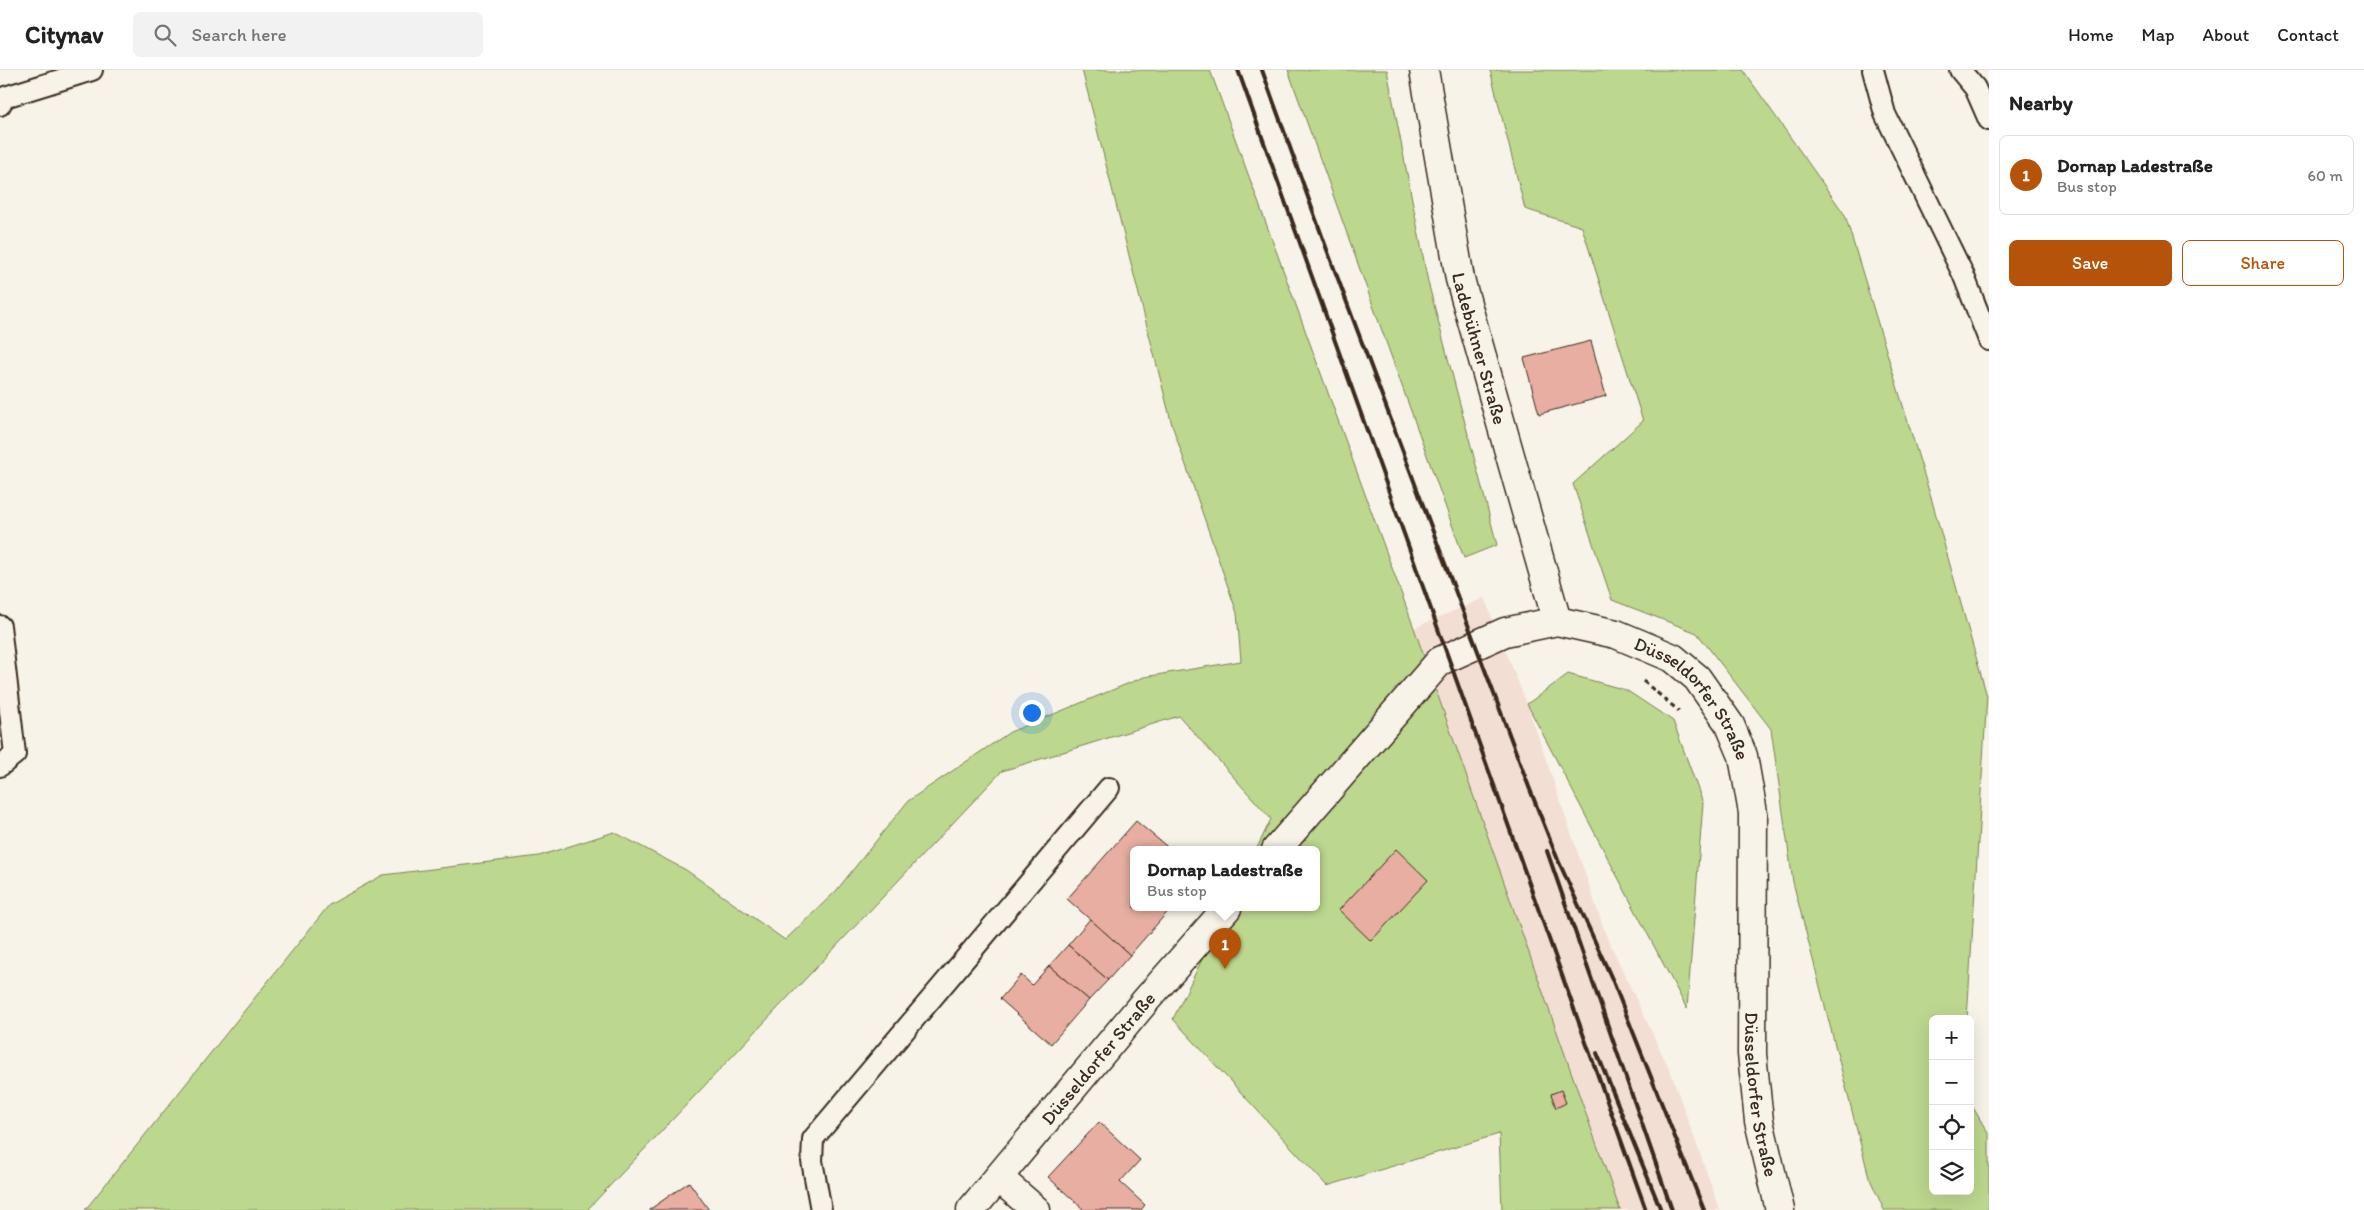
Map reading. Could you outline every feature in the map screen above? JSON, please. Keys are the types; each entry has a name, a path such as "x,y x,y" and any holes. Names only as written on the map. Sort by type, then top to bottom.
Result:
{"main road":[{"name":"Ladebühner Straße","path":"1424,70 1460,279 1557,621"},
{"name":"Düsseldorfer Straße","path":"1279,846 1440,661 1505,632 1557,621 1616,634 1673,658 1697,678 1714,700 1730,725 1743,756 1752,805 1754,831 1752,1054 1759,1121 1780,1210"},
{"name":"Düsseldorfer Straße","path":"971,1210 1147,999 1224,911"},
{"path":"999,1178 1036,1210"}],"lane":[{"path":"0,105 5,98 92,70"},
{"path":"1873,70 1885,114 1963,274 1989,340"},
{"path":"1960,70 1975,88 1989,120"},
{"path":"0,626 15,754 0,766"},
{"path":"821,1210 812,1160 813,1138 1109,788"}],"path":[{"path":"1638,679 1672,703 1683,715"}],"shaded area":[{"path":"1484,598 1527,704 1606,935 1671,1073 1720,1210 1609,1210 1414,628"}],"green space":[{"path":"1082,70 1210,70 1414,628 1620,1210 1502,1210 1499,1134 1327,1186 1173,1019 1226,911 1320,911 1320,846 1258,846 1271,819 1179,716 1002,771 587,1210 85,1210 329,905 383,875 539,856 614,832 686,870 785,940 836,891 908,801 1010,732 1144,677 1241,661 1237,613 1172,425"},
{"path":"1288,70 1387,70 1428,282 1497,545 1464,558"},
{"path":"1490,70 1743,70 1845,215 1932,501 1987,696 1967,1015 1929,1015 1929,1195 1974,1195 1974,1109 1989,1135 1989,1210 1884,1210 1869,1177 1793,882 1771,729 1697,633 1612,600 1573,484 1643,421 1582,227 1525,209"},
{"path":"1568,674 1626,690 1673,721 1703,803 1687,1009 1527,704"}],"building":[{"path":"1591,341 1606,396 1539,414 1524,358"},
{"path":"1136,821 1166,846 1130,846 1130,911 1168,911 1130,955 1067,899"},
{"path":"1396,849 1428,880 1371,941 1339,910"},
{"path":"1090,919 1130,955 1108,980 1068,945"},
{"path":"1068,945 1108,980 1089,1000 1049,966"},
{"path":"1049,966 1089,1000 1051,1044 1000,999 1021,975 1032,985"},
{"path":"1561,1090 1566,1103 1556,1108 1551,1094"},
{"path":"1099,1122 1140,1160 1120,1182 1145,1205 1141,1210 1084,1210 1048,1177"},
{"path":"689,1182 709,1210 649,1210"}],"railway":[{"path":"1238,70 1646,1210"},
{"path":"1262,70 1326,247 1529,787 1558,860 1612,979 1704,1210"},
{"path":"1547,851 1672,1210"},
{"path":"1597,1053 1661,1210"}],"place":[{"name":"Dornap Ladestraße","path":"1225,969"}]}
